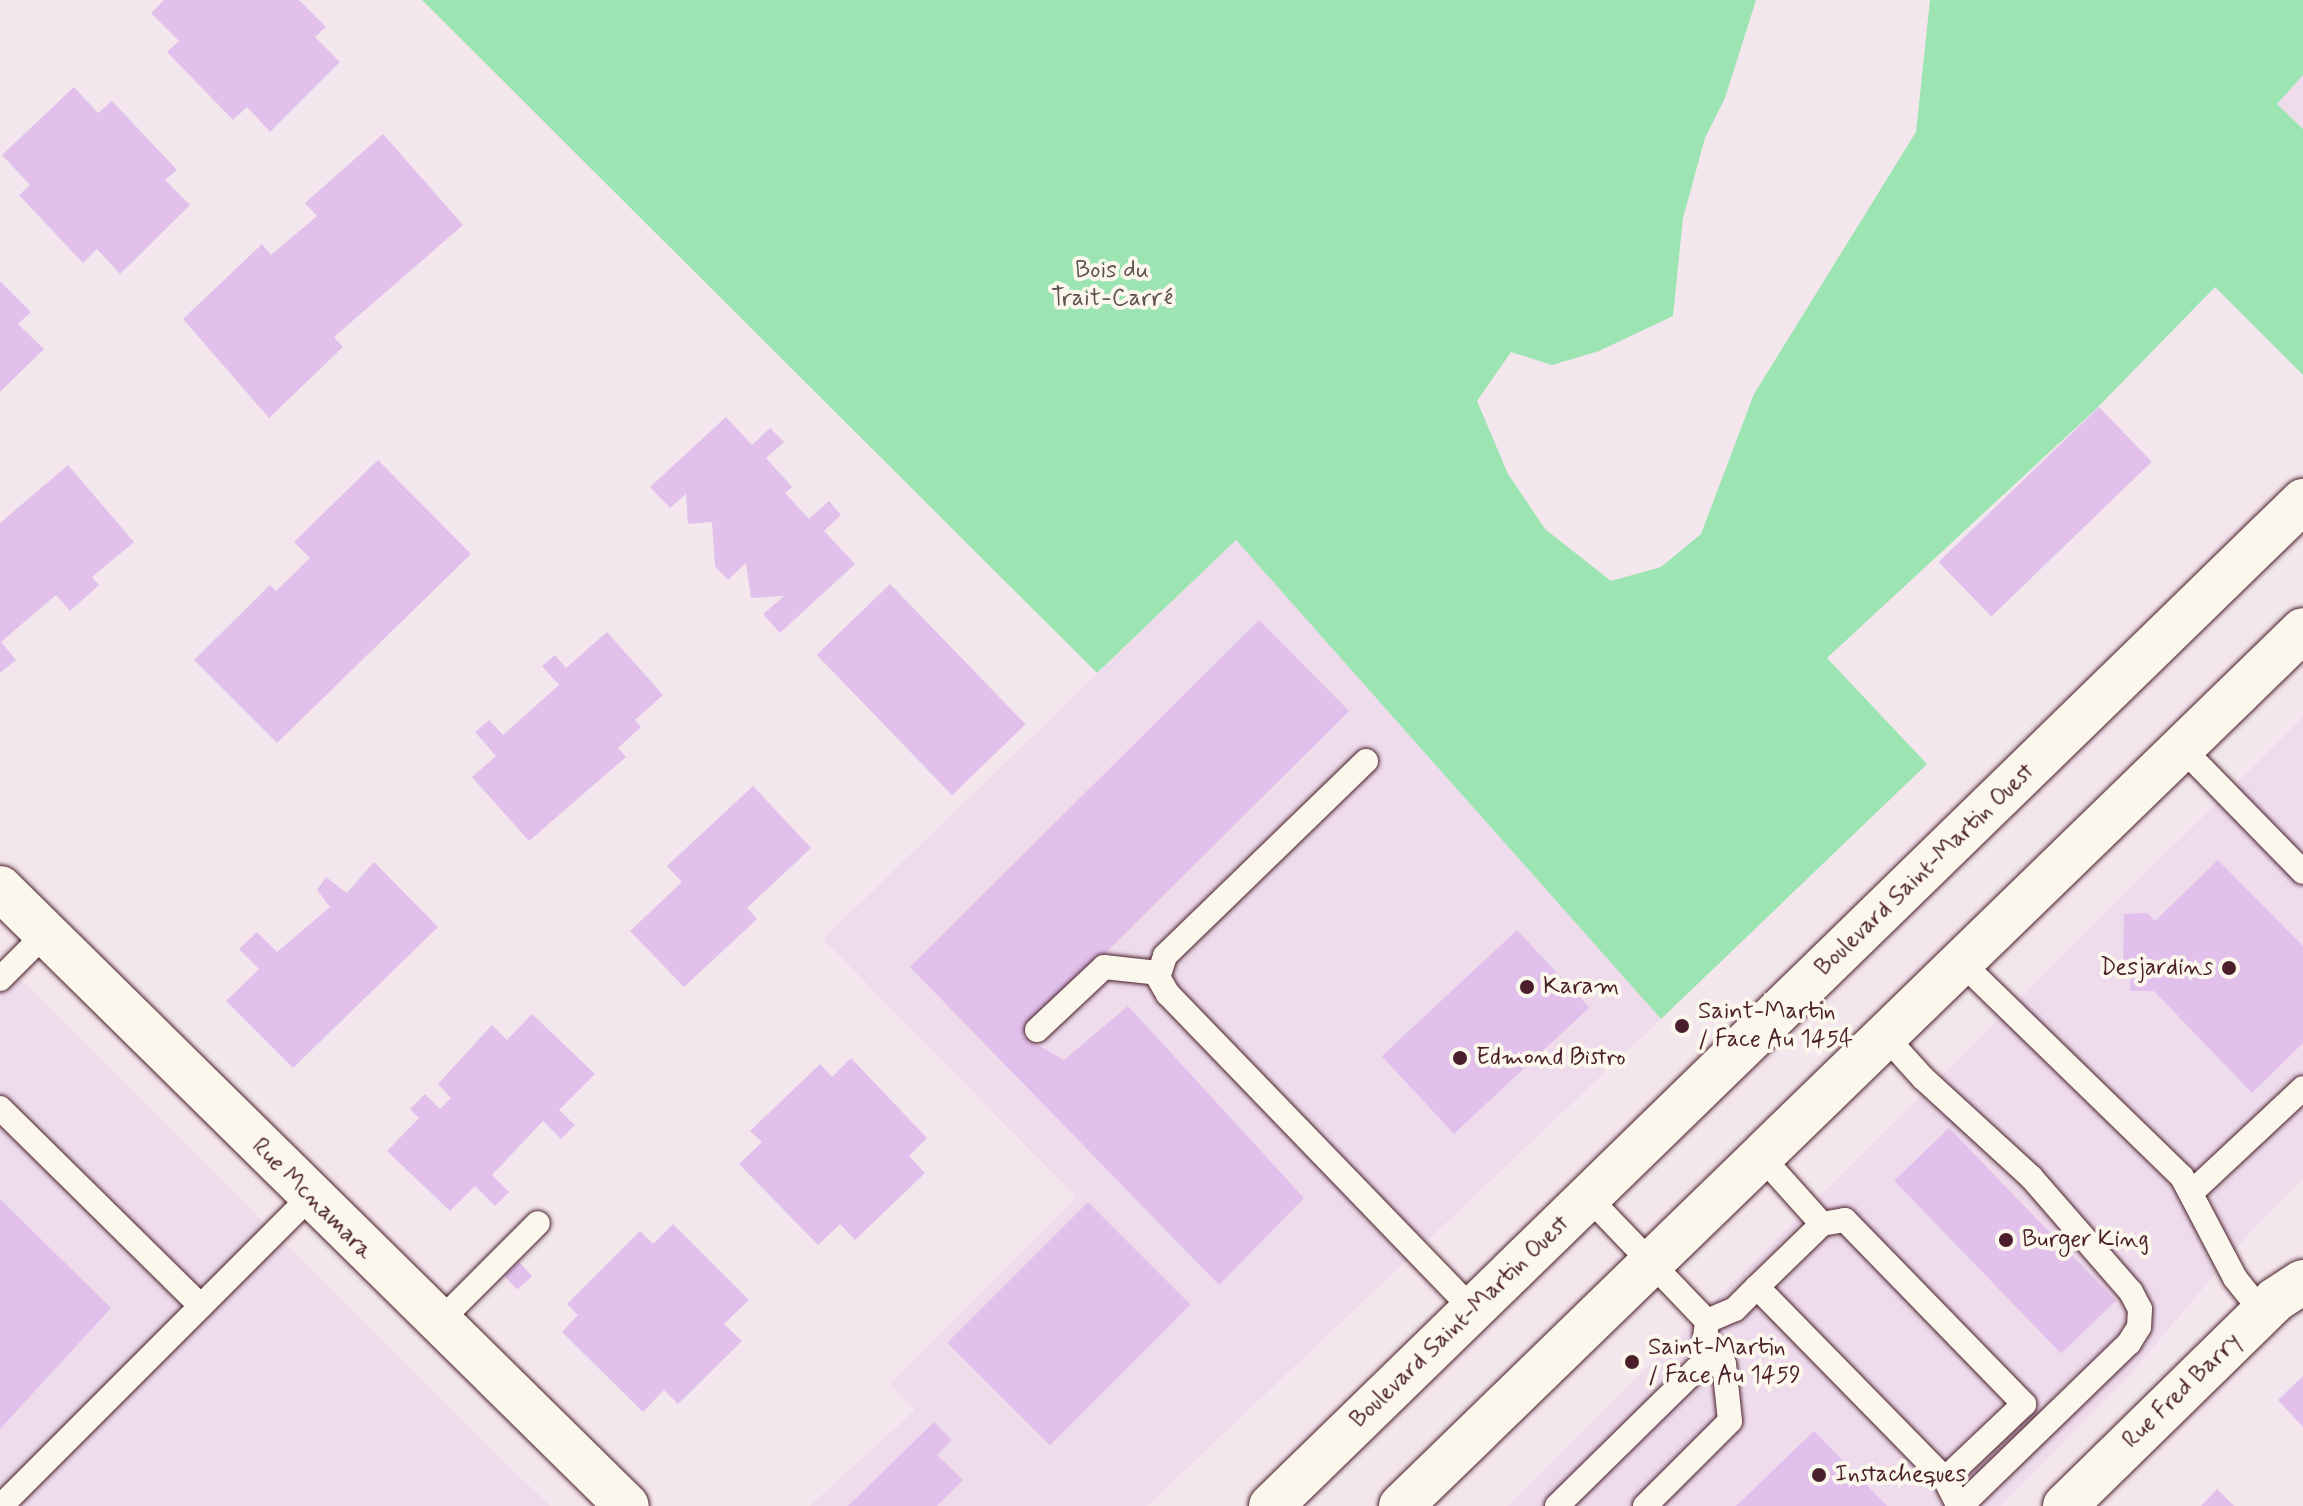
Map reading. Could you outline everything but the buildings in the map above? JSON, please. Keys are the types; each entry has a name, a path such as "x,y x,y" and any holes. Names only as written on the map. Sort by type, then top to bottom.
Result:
{"main road":[{"name":"Boulevard Saint-Martin Ouest","path":"1271,1506 2303,501"},
{"path":"1411,1502 1652,1262 2303,630"},
{"name":"Rue Mcnamara","path":"0,888 310,1197 627,1506"},
{"name":"Rue Fred Barry","path":"2065,1506 2262,1312 2303,1282"}],"lane":[{"path":"2182,748 2303,872"},
{"path":"1366,761 1165,956 1158,973 1168,994 1473,1310"},
{"path":"0,979 45,934"},
{"path":"1961,962 2192,1192 2235,1278 2262,1312"},
{"path":"1037,1030 1104,967 1158,973"},
{"path":"1757,1287 1945,1479 1960,1506 2129,1343 2139,1327 2140,1309 2131,1292 2031,1177 1923,1078 1885,1036"},
{"path":"2192,1192 2303,1088"},
{"path":"0,1108 201,1306"},
{"path":"1761,1156 1822,1224"},
{"path":"1,1506 310,1197"},
{"path":"1589,1198 1707,1321 1705,1338 1724,1364 1730,1421 1645,1506"},
{"path":"1707,1321 1735,1309 1822,1224 1845,1220 2024,1404 1945,1479"},
{"path":"438,1323 538,1223"},
{"path":"1557,1506 1716,1350"}],"shaded area":[{"path":"2303,75 2303,129 2277,104"},
{"path":"1236,540 1661,1019 1147,1506 810,1506 915,1410 890,1385 1076,1197 823,939"},
{"path":"2303,717 2303,1178 2250,1232 2134,1370 2000,1506 1508,1506"},
{"path":"0,959 489,1448 550,1506 0,1506"}],"green space":[{"name":"Bois du Trait-Carré","path":"422,0 1756,0 1725,98 1705,138 1683,218 1673,316 1599,351 1552,365 1511,352 1477,401 1508,474 1545,529 1611,581 1661,567 1701,534 1754,394 1916,132 1930,0 2303,0 2303,75 2277,104 2303,129 2303,375 2215,287 2095,410 1827,658 1927,764 1661,1019 1236,540 1097,673"}],"place":[{"name":"Desjardins","path":"2229,968"},
{"name":"Karam","path":"1527,987"},
{"name":"Saint-Martin / Face Au 1454","path":"1682,1026"},
{"name":"Edmond Bistro","path":"1460,1058"},
{"name":"Burger King","path":"2006,1240"},
{"name":"Saint-Martin / Face Au 1459","path":"1632,1362"},
{"name":"Instacheques","path":"1819,1475"}]}
